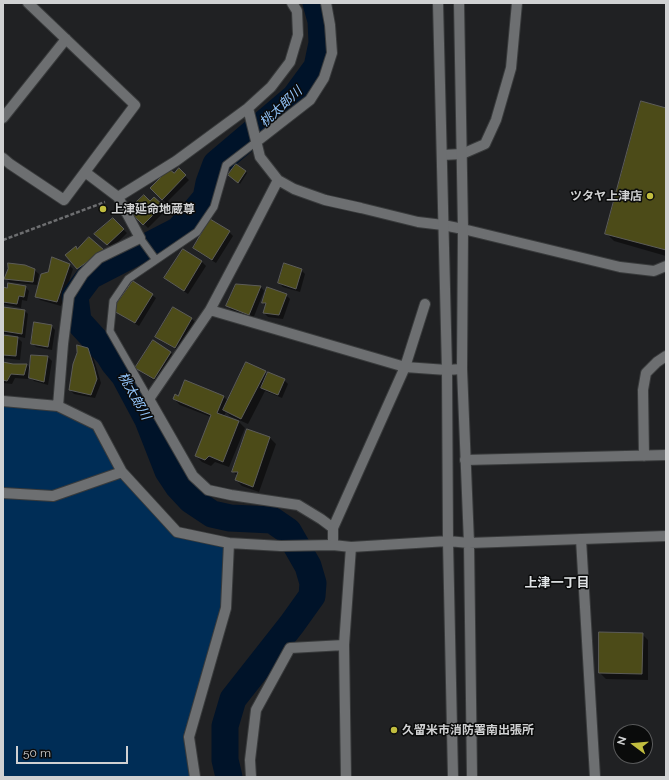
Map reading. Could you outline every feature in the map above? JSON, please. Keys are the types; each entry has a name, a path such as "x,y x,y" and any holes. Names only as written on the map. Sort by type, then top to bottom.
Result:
{"street":[{"path":"3,158 64,200 135,105 28,3"},
{"path":"118,197 176,161 248,108 271,87 290,62 298,35 296,11 292,3"},
{"path":"256,142 310,100 324,78 332,53 330,25 326,3"},
{"path":"438,3 447,370 448,541 453,777"},
{"path":"459,3 463,229 462,369 469,543 472,777"},
{"path":"442,155 462,154 485,144 496,120 511,68 517,3"},
{"path":"3,118 66,39"},
{"path":"248,108 260,157 278,180 294,189 325,200 418,222 463,229 620,267 654,271 666,266"},
{"path":"58,406 69,296 83,274 99,258 140,238 118,197 85,172"},
{"path":"278,180 210,310 149,399 193,476 208,490 298,505 333,528"},
{"path":"333,545 333,528 406,367 425,304"},
{"path":"210,310 406,367 447,370 462,369"},
{"path":"644,456 643,390 646,373 657,362 666,356"},
{"path":"3,401 58,406 96,425 122,472 177,532 229,543 281,546 333,545 351,547 448,541 469,543 666,536"},
{"path":"465,460 666,455"},
{"path":"3,493 53,496 122,472"},
{"path":"581,539 595,777"},
{"path":"195,777 189,737 226,608 229,543"},
{"path":"346,777 344,645 351,547"},
{"path":"251,777 250,760 256,710 290,648 344,645"}],"lane":[{"path":"149,399 110,331 114,300 128,279 197,232 214,207 226,165 256,142"},
{"path":"140,238 156,260"}],"path":[{"path":"3,240 118,197"}],"shaded area":[{"path":"3,401 58,406 97,425 122,472 177,532 229,543 226,608 189,737 195,777 3,777"}],"building":[{"path":"641,101 666,108 666,250 605,234"},
{"path":"236,164 246,171 238,183 228,175"},
{"path":"179,168 186,175 162,200 150,188 169,169 174,173"},
{"path":"144,195 150,201 154,197 163,205 143,225 128,210"},
{"path":"113,218 124,229 107,245 94,234"},
{"path":"210,219 230,231 212,260 193,248"},
{"path":"89,237 104,250 77,269 65,255 76,246 77,249"},
{"path":"183,249 202,261 184,291 164,278"},
{"path":"52,257 70,264 57,302 35,297 41,274 48,272"},
{"path":"8,263 25,265 35,269 33,282 4,279 8,269"},
{"path":"284,263 302,269 296,289 278,283"},
{"path":"133,281 153,294 135,323 112,310"},
{"path":"8,283 26,286 24,297 19,296 17,304 3,302 3,287 7,288"},
{"path":"236,284 261,286 249,315 226,306"},
{"path":"267,287 287,294 279,315 263,313 266,303 262,303"},
{"path":"3,307 25,310 22,334 3,331"},
{"path":"173,307 192,318 175,348 155,337"},
{"path":"34,322 52,325 48,347 31,344"},
{"path":"3,335 18,337 16,356 3,355"},
{"path":"153,340 171,352 154,379 135,368"},
{"path":"77,345 88,348 94,367 97,379 91,395 69,390 73,364 77,353"},
{"path":"31,355 48,356 44,382 29,378"},
{"path":"3,362 27,364 24,375 11,374 7,381 3,380"},
{"path":"246,362 266,371 241,419 223,410"},
{"path":"268,372 285,379 278,395 261,388"},
{"path":"185,380 224,396 217,413 239,421 223,462 209,456 205,460 195,456 211,415 173,399 175,394 178,396"},
{"path":"247,429 270,437 253,487 235,480 238,472 232,472"},
{"path":"599,632 643,633 642,674 599,673"}],"waterway":[{"name":"桃太郎川","path":"229,777 225,760 225,726 233,699 312,596 313,583 308,566 288,531 272,520 230,518 212,514 191,500 178,486 168,471 148,420 124,375 109,355 78,321 75,296 90,276 179,230 206,198 209,183 216,164 295,97 317,67 322,43 321,21 316,3"}],"place":[{"name":"ツタヤ上津店","path":"650,196"},
{"name":"上津延命地蔵尊","path":"103,209"},
{"name":"久留米市消防署南出張所","path":"394,730"}],"district":[{"name":"上津一丁目","path":"557,583"}]}
